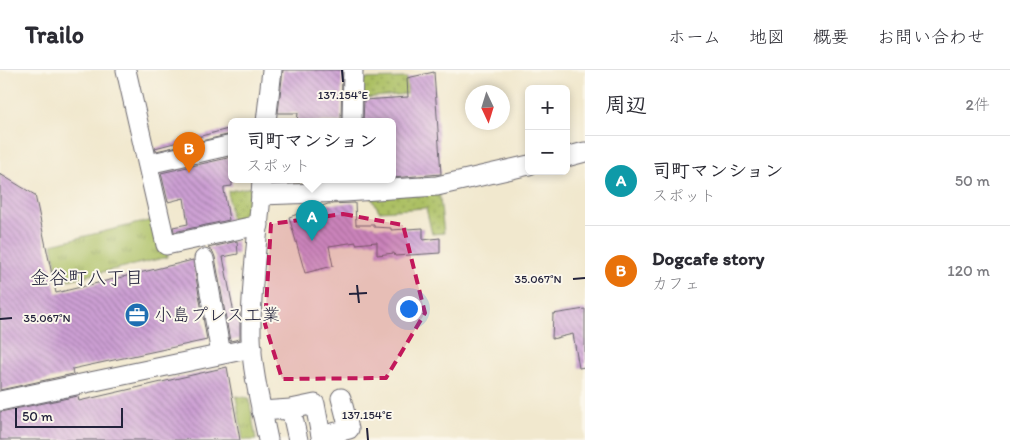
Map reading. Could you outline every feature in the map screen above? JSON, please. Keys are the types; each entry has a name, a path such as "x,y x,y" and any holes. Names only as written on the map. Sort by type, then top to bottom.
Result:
{"street":[{"path":"126,70 166,246 259,225"},
{"path":"266,118 272,70"},
{"path":"352,118 353,70"},
{"path":"148,164 228,146"},
{"path":"570,155 585,152"},
{"path":"268,440 252,348 254,276 262,188 437,186 525,166"},
{"path":"204,259 222,354"},
{"path":"0,401 252,348"},
{"path":"262,410 291,409 315,404 322,436 350,435 341,398"},
{"path":"291,409 298,440"}],"highlighted area":[{"path":"343,214 403,225 425,313 386,378 282,379 265,324 271,224"}],"green space":[{"path":"407,78 408,94 352,99 353,79"},
{"path":"258,186 254,223 232,228 228,191"},
{"path":"439,190 444,233 432,234 426,208 379,211 371,197"},
{"path":"156,219 168,257 59,282 52,244"},
{"path":"236,396 249,398 256,440 243,440"}],"building":[{"path":"283,70 342,70 341,118 297,118 298,113 278,113"},
{"path":"434,72 441,174 396,178 396,118 363,118 364,100 408,97 407,78"},
{"path":"228,129 228,135 156,151 155,148"},
{"path":"228,158 228,183 232,183 232,186 224,187 224,190 229,220 174,232 173,227 188,224 184,198 168,202 161,173"},
{"path":"0,174 35,195 56,293 193,260 207,340 72,369 73,374 0,390"},
{"path":"355,203 356,225 374,225 374,227 391,228 391,230 423,228 423,240 440,238 440,253 395,256 394,253 377,255 377,242 356,244 356,242 329,246 333,266 305,273 289,217 328,204"},
{"path":"237,241 238,254 223,257 234,313 239,312 240,315 240,339 230,341 215,257 208,248"},
{"path":"585,309 585,367 579,368 573,334 552,339 553,314"},
{"name":"小島プレス工業","path":"227,367 240,440 0,440 0,412 78,396 79,401"}],"place":[{"name":"Dogcafe story","path":"189,173"},
{"name":"司町マンション","path":"312,241"},
{"name":"小島プレス工業","path":"137,315"}],"district":[{"name":"金谷町八丁目","path":"87,277"}]}
